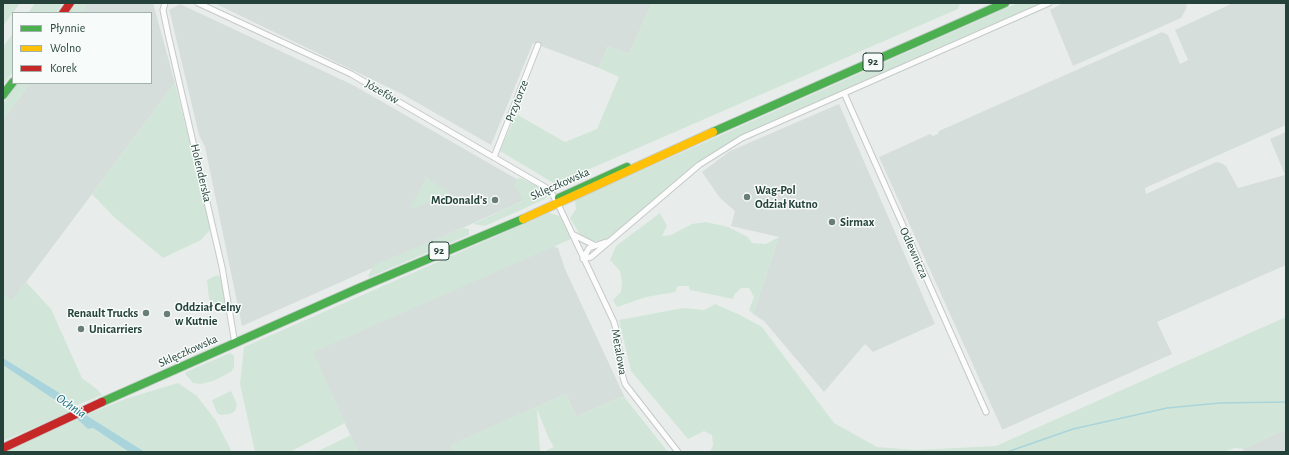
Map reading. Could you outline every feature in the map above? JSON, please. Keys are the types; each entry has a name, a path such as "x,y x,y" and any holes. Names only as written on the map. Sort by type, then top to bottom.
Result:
{"main road":[{"path":"64,12 70,3"},
{"name":"Sklęczkowska","path":"3,445 392,274 409,269 717,128 740,120 1005,3"},
{"path":"3,95 12,83"},
{"name":"Sklęczkowska","path":"3,448 17,440"}],"street":[{"name":"Holenderska","path":"165,3 163,10 219,253 235,344"},
{"name":"Józefów","path":"198,3 351,74 550,190 556,202"},
{"path":"583,259 591,257 699,165 742,138 1049,3"},
{"name":"Przytorze","path":"494,157 538,45"},
{"name":"Odlewnicza","path":"844,93 986,412"},
{"name":"Metalowa","path":"556,202 614,322 617,333 622,374 625,384 678,452"},
{"path":"572,234 594,245"},
{"path":"583,259 589,248 594,245 608,242"}],"shaded area":[{"path":"88,3 153,3 175,83 12,301 3,294 3,120 29,84 152,84 152,12 82,12"},
{"path":"214,3 652,3 629,54 608,46 599,68 533,43 491,145 402,94"},
{"path":"1063,3 1187,3 1186,9 1181,18 1073,66 1050,10"},
{"path":"1233,3 1286,3 1286,125 1145,188 1146,194 1216,162 1226,166 1238,188 1285,175 1270,139 1286,132 1286,265 1157,322 1172,354 1002,429 879,157 930,134 933,136 938,134 939,131 1162,32 1168,35 1180,64 1188,60 1175,30"},
{"path":"180,4 353,85 541,193 242,326 205,147 199,135 169,10"},
{"name":"Sirmax","path":"839,104 935,324 873,352 865,344 824,392 764,321 753,314 779,237 731,226 735,211 720,198 702,172 730,151"},
{"path":"553,246 558,248 565,269 625,398 621,397 576,417 566,394 451,445 453,452 358,452 312,352"},
{"path":"1286,429 1286,452 1244,452 1243,449"}],"green space":[{"path":"3,3 20,3 12,12 3,26"},
{"path":"35,3 63,3 57,12 29,12"},
{"path":"76,3 88,3 82,12 70,12"},
{"path":"652,3 960,3 958,9 555,184 500,151 516,114 565,142 597,129 619,77 599,68 608,46 629,54"},
{"path":"1018,3 1043,3 741,136 692,167 613,235 602,241 594,241 581,236 570,218 576,209 575,200"},
{"path":"12,34 12,73 3,85 3,47"},
{"path":"175,83 211,229 201,240 163,258 114,217 92,194"},
{"path":"17,84 29,84 3,120 3,104"},
{"path":"425,176 450,194 453,201 451,202 446,198 439,197 414,209 411,206 426,179 423,177"},
{"path":"520,178 545,190 547,196 545,199 485,226 473,224 523,201 516,186 513,187 517,179"},
{"path":"549,213 560,216 571,239 313,352 345,423 290,452 255,452 240,384 244,347"},
{"path":"660,213 667,226 662,236 671,235 692,224 706,222 728,227 748,237 752,243 766,244 779,237 753,314 749,310 754,297 749,288 741,288 734,295 733,299 690,290 689,286 678,286 675,292 646,297 617,307 613,300 621,292 622,281 620,271 610,260 616,246"},
{"path":"463,228 469,229 469,235 370,277 368,276 374,265"},
{"path":"217,275 222,278 225,305 223,307 213,304 209,299 207,280"},
{"path":"26,282 51,309 82,378 98,390 102,395 75,406 58,392 3,358 3,294 12,300"},
{"path":"715,304 762,327 834,423 877,447 916,450 996,446 1286,317 1286,429 1243,449 1235,448 1223,452 710,452 713,445 712,435 704,431 688,439 631,371 619,320 683,308 704,310"},
{"path":"230,353 234,356 234,367 231,372 213,381 201,384 193,383 185,374 186,372"},
{"path":"3,365 44,392 70,412 3,441"},
{"path":"178,383 197,396 216,421 232,452 145,452 86,415 125,399"},
{"path":"231,391 237,404 235,411 230,414 221,415 217,413 212,400"},
{"path":"566,394 576,417 621,397 625,398 668,452 547,452 547,450 554,447 549,439 537,409 540,452 453,452 450,445"},
{"path":"78,419 88,429 93,428 129,452 4,452"},
{"path":"351,435 358,452 316,452"}],"water":[{"name":"Ochnia","path":"3,358 58,392 86,415 145,452 129,452 93,428 88,429 61,404 3,365"}],"waterway":[{"path":"1007,452 1073,429 1167,408 1220,403 1286,402"}],"traffic: fast":[{"path":"713,132 1005,3"},
{"path":"3,95 12,83"},
{"path":"559,198 627,167"},
{"path":"102,402 359,288 523,219"}],"traffic: slow":[{"path":"523,219 713,132"}],"traffic: jam":[{"path":"64,12 70,3"},
{"path":"3,448 102,402"}],"place":[{"name":"Wag-Pol Odział Kutno","path":"747,197"},
{"name":"McDonald's","path":"495,200"},
{"name":"Sirmax","path":"832,222"},
{"name":"Renault Trucks","path":"146,313"},
{"name":"Oddział Celny w Kutnie","path":"167,314"},
{"name":"Unicarriers","path":"81,329"}]}
